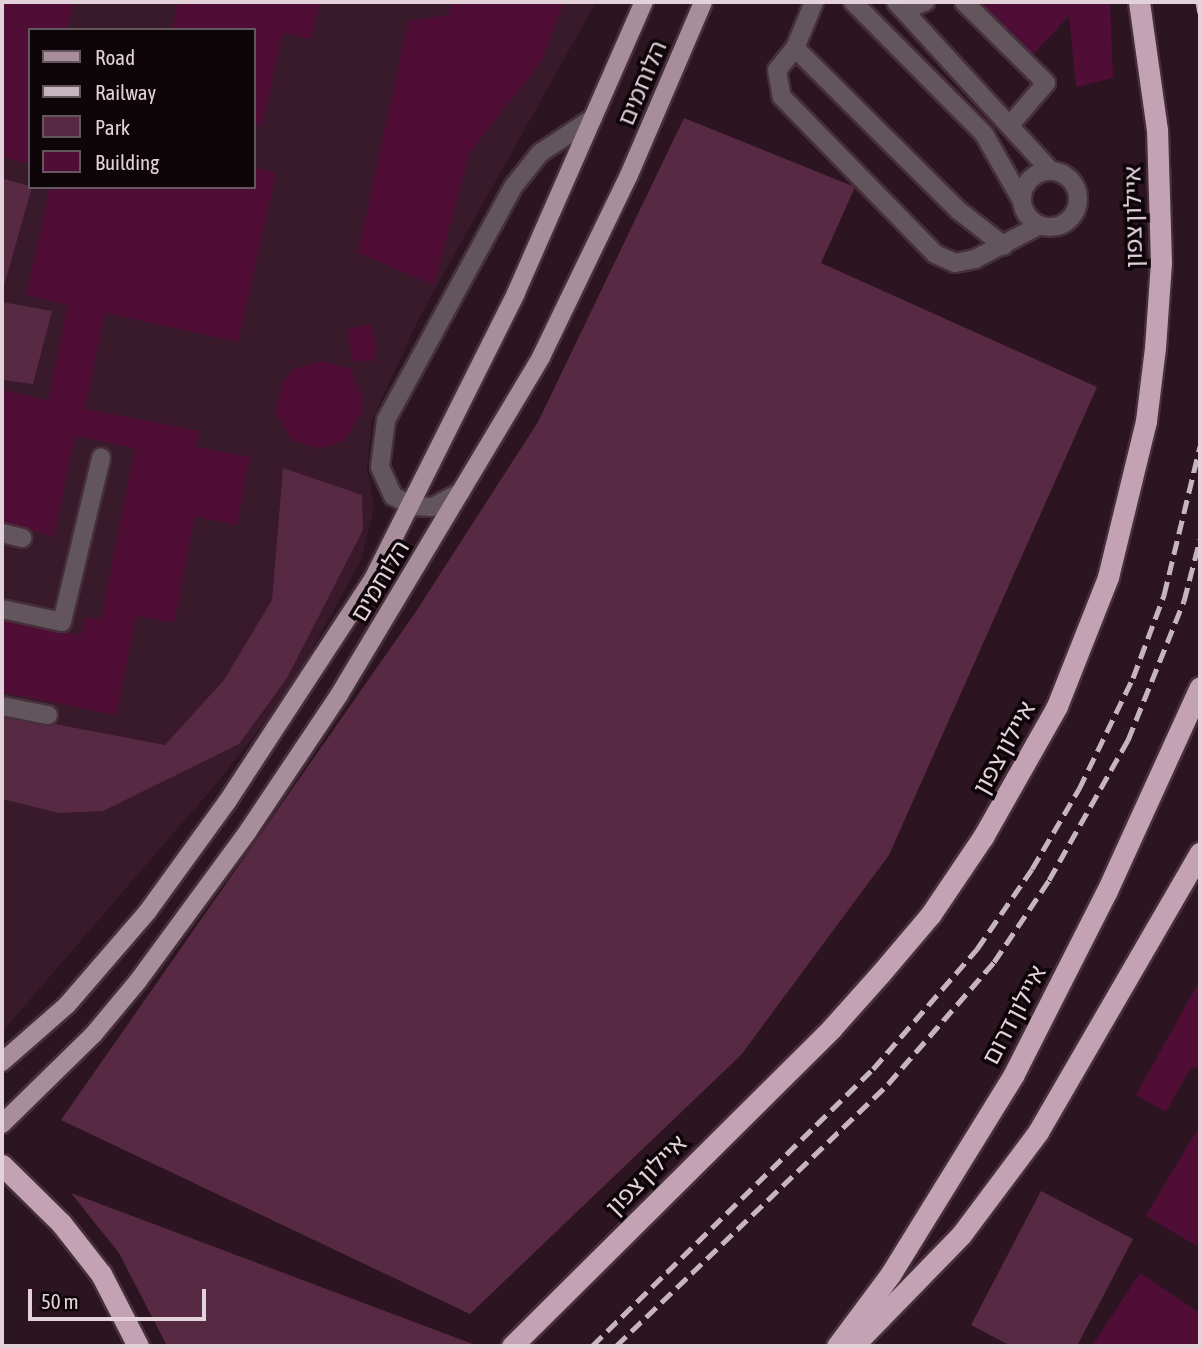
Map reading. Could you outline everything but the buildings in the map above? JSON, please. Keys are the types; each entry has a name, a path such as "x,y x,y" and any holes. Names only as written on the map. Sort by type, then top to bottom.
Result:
{"highway":[{"name":"איילון צפון","path":"512,1346 831,1029 881,973 931,914 982,837 1057,706 1108,577 1146,421 1155,348 1161,263 1157,130 1139,2"},
{"name":"איילון דרום","path":"837,1346 890,1275 1014,1074 1106,893 1200,687"},
{"path":"853,1346 961,1235 1038,1132 1200,852"},
{"path":"2,1166 61,1223 101,1274 138,1346"}],"main road":[{"name":"הלוחמים","path":"2,1062 67,1005 148,911 314,672 373,579 412,506 516,293 644,2"},
{"name":"הלוחמים","path":"2,1124 93,1035 182,923 338,695 463,491 577,288 704,2"},
{"path":"692,29 713,2"}],"street":[{"path":"814,2 795,48 776,70 782,97 935,254 955,263 1004,246 1038,226 1061,226 1078,204 1068,178 1051,171 901,6"},
{"path":"853,2 984,134 1021,199 1026,215 1038,226"},
{"path":"901,6 925,2"},
{"path":"964,2 1046,83 1010,125"},
{"path":"795,48 958,211 1004,246"},
{"path":"463,491 443,505 412,506 393,496 383,479 381,440 386,420 513,187 540,153 593,117"},
{"path":"1021,199 1027,182 1051,171"},
{"path":"2,609 62,622 101,458"},
{"path":"2,533 22,538"},
{"path":"2,706 48,715"}],"shaded area":[{"path":"2,2 596,2 420,316 372,420 367,467 374,508 361,560 288,693 215,785 2,1032"}],"green space":[{"path":"684,118 855,187 821,263 1097,387 889,855 741,1055 470,1314 61,1120 415,613 538,422"},
{"path":"2,178 31,189 2,293"},
{"path":"2,302 52,311 33,384 2,380"},
{"path":"283,468 362,495 363,530 287,678 239,744 103,811 59,813 2,799 2,714 165,745 224,680 272,600"},
{"path":"1041,1191 1133,1239 1077,1346 1011,1346 971,1325"},
{"path":"71,1193 478,1346 167,1346 119,1253"}],"railway":[{"path":"1198,2 1200,13"},
{"path":"592,1346 873,1069 977,949 1032,869 1079,789 1133,678 1164,595 1200,446"},
{"path":"616,1346 888,1084 994,962 1049,880 1128,740 1184,601 1200,539"}]}
